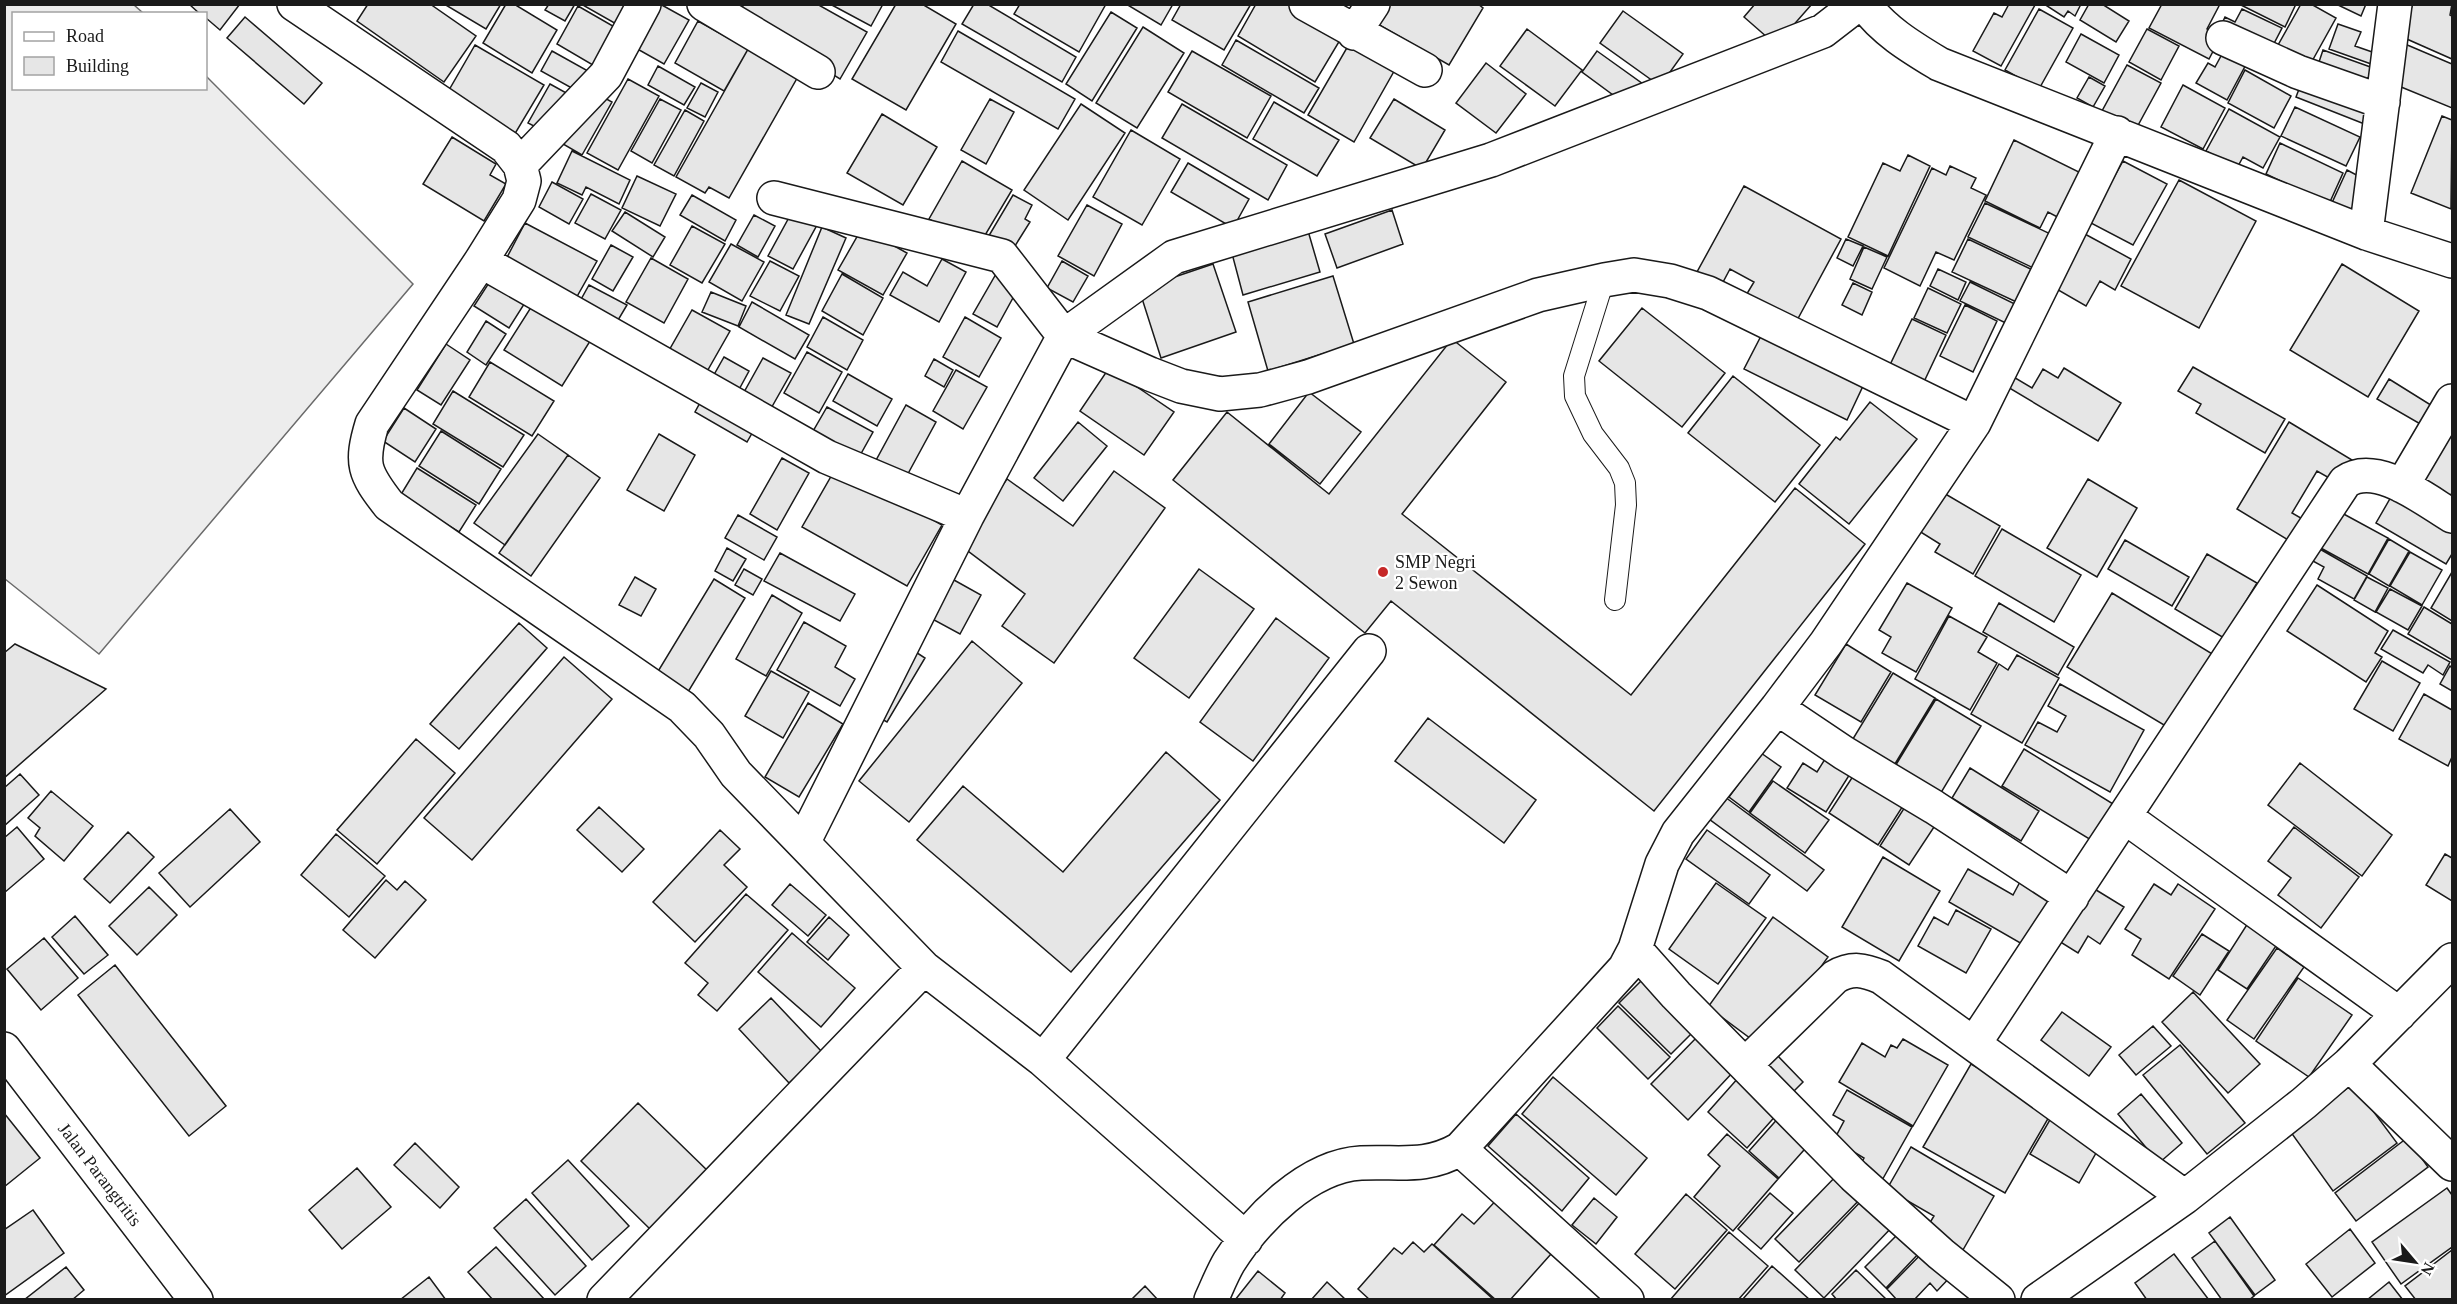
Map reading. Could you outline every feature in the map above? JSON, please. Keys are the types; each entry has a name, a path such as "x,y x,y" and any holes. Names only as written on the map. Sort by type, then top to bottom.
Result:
{"street":[{"path":"294,4 328,14 506,147 520,165 524,181 519,200 481,261 372,424 365,449 366,471 389,505 682,707 709,735 736,774 924,968 1043,1060 1245,1239"},
{"path":"520,165 606,75 644,4"},
{"path":"1306,4 1354,33 1425,70"},
{"path":"1354,33 1373,4"},
{"path":"803,843 967,516 1064,336 1174,257 1491,160 1823,31 1858,4"},
{"path":"1864,4 1875,20 1906,44 1939,64 2366,233 2452,261"},
{"path":"2366,233 2395,4"},
{"path":"721,8 818,72"},
{"path":"2223,38 2298,72 2383,102"},
{"path":"1211,1299 1229,1263 1245,1239 1287,1196 1314,1177 1337,1166 1362,1163 1425,1163 1443,1159 1460,1149 1625,968 1635,949 1662,864 1678,833 1826,643 1974,423 2117,133"},
{"path":"774,198 1002,256 1064,336 1182,386 1220,394 1260,390 1308,378 1538,295 1634,275 1670,280 1708,293 1974,423"},
{"path":"481,261 827,457 967,516"},
{"path":"2402,486 2452,401"},
{"path":"1974,1044 2345,482 2353,477 2376,475 2402,486 2452,516"},
{"path":"1043,1060 1369,651"},
{"path":"1777,708 2072,897"},
{"path":"2125,817 2399,1014"},
{"path":"1635,949 1676,995 1854,1176 1941,1254 1998,1299"},
{"path":"2038,1299 2186,1197 2304,1103 2349,1064 2452,960"},
{"path":"604,1299 924,968"},
{"path":"1746,1064 1835,977 1845,971 1855,969 1881,977 2186,1197"},
{"name":"Jalan Parangtritis","path":"4,1049 196,1299"},
{"path":"2349,1064 2452,1164"},
{"path":"1460,1149 1627,1299"}],"lane":[{"path":"1604,280 1574,376 1575,396 1593,434 1619,468 1625,483 1626,505 1616,600"}],"shaded area":[{"path":"4,5 134,5 142,12 12,12 12,90 207,90 207,77 413,284 99,654 5,579"}],"building":[{"path":"189,4 240,4 220,30 207,19 207,12 198,12"},
{"path":"368,4 430,4 476,36 444,82 357,21"},
{"path":"444,4 501,4 486,29"},
{"path":"506,4 514,4 557,30 532,73 483,43"},
{"path":"549,4 575,4 565,21 545,10"},
{"path":"581,4 639,4 625,29"},
{"path":"660,4 689,20 664,64 625,42"},
{"path":"744,4 817,4 867,32 840,79 738,15"},
{"path":"830,4 883,4 871,26"},
{"path":"896,4 922,4 956,24 906,110 852,79"},
{"path":"974,4 987,4 1076,57 1062,82 962,24"},
{"path":"1020,4 1106,4 1079,52 1014,14"},
{"path":"1126,4 1173,4 1161,25"},
{"path":"1181,4 1251,4 1224,50 1172,20"},
{"path":"1256,4 1291,4 1343,35 1315,82 1238,36"},
{"path":"1385,4 1478,4 1483,8 1449,65 1374,22"},
{"path":"1755,4 1812,4 1776,45 1744,17"},
{"path":"2009,4 2035,5 2001,66 1973,51 1994,13 2002,17"},
{"path":"2044,4 2081,4 2075,16 2068,11 2064,17"},
{"path":"2089,4 2102,4 2129,21 2116,42 2080,20"},
{"path":"2162,4 2220,4 2207,29 2221,36 2209,59 2149,28"},
{"path":"2239,4 2296,4 2285,27"},
{"path":"2301,4 2311,4 2336,18 2306,72 2273,54"},
{"path":"2336,4 2366,4 2361,16"},
{"path":"2413,4 2452,4 2450,15 2452,16 2452,59 2400,36"},
{"path":"578,6 625,33 603,71 557,44"},
{"path":"2039,9 2073,28 2039,89 2005,70"},
{"path":"2242,9 2282,28 2268,55 2219,30 2225,17 2235,22"},
{"path":"1623,11 1683,54 1660,86 1600,43"},
{"path":"1111,12 1137,28 1092,101 1066,84"},
{"path":"245,17 322,83 304,104 227,38"},
{"path":"698,21 748,49 724,91 675,63"},
{"path":"2338,24 2361,32 2355,46 2378,54 2374,65 2329,49"},
{"path":"1143,27 1184,53 1137,128 1096,103"},
{"path":"1527,29 1582,70 1555,106 1500,66"},
{"path":"2147,29 2179,46 2161,80 2129,62"},
{"path":"958,31 1075,99 1058,129 941,62"},
{"path":"2081,34 2119,55 2104,83 2066,62"},
{"path":"1352,39 1397,66 1354,142 1308,115"},
{"path":"1236,40 1319,88 1304,113 1222,65"},
{"path":"751,44 800,73 729,198 709,187 705,193 676,177"},
{"path":"2405,44 2452,64 2452,108 2389,82"},
{"path":"475,45 544,85 513,137 445,97"},
{"path":"2227,45 2250,57 2227,100 2196,83 2208,63 2215,67"},
{"path":"2323,50 2376,69 2367,93 2315,74"},
{"path":"552,51 588,71 577,91 541,71"},
{"path":"1192,51 1271,96 1247,138 1168,92"},
{"path":"1597,51 1643,84 1628,106 1582,72"},
{"path":"1486,63 1526,94 1496,133 1456,103"},
{"path":"2127,65 2161,83 2136,129 2102,111"},
{"path":"658,66 695,87 684,105 648,85"},
{"path":"2245,70 2291,96 2274,128 2228,103"},
{"path":"2304,76 2375,105 2367,125 2296,97"},
{"path":"2089,77 2105,86 2093,107 2077,98"},
{"path":"628,79 659,96 618,170 587,153"},
{"path":"701,83 718,92 705,117 687,108"},
{"path":"550,84 570,95 549,134 528,123"},
{"path":"2183,85 2225,108 2203,149 2161,127"},
{"path":"592,91 612,102 582,155 563,144"},
{"path":"660,99 681,110 652,163 631,151"},
{"path":"990,99 1014,112 986,164 961,150"},
{"path":"1394,99 1445,130 1422,169 1370,138"},
{"path":"1274,102 1339,140 1317,176 1253,139"},
{"path":"1081,104 1125,133 1068,220 1024,190"},
{"path":"1182,104 1287,165 1268,200 1162,138"},
{"path":"2295,107 2360,137 2346,166 2281,136"},
{"path":"2229,109 2280,137 2263,168 2243,157 2237,168 2206,151"},
{"path":"685,110 704,121 674,176 654,165"},
{"path":"882,114 937,147 903,205 847,173"},
{"path":"2442,116 2452,120 2451,209 2411,193"},
{"path":"1131,130 1180,159 1142,225 1093,197"},
{"path":"452,137 496,164 490,175 506,184 484,221 423,184"},
{"path":"2014,140 2087,176 2065,221 2048,212 2040,228 1985,201"},
{"path":"2280,143 2343,173 2329,204 2266,174"},
{"path":"572,151 630,180 619,204 586,187 582,195 557,183"},
{"path":"1908,155 1930,166 1888,256 1848,237 1883,163 1900,171"},
{"path":"962,161 1012,190 978,247 929,219"},
{"path":"2123,161 2167,184 2133,245 2089,222"},
{"path":"1188,163 1249,199 1233,228 1171,192"},
{"path":"1950,166 1976,178 1971,188 1986,195 1954,260 1936,252 1920,286 1884,268 1932,168 1946,175"},
{"path":"2347,170 2368,181 2352,215 2331,205"},
{"path":"637,176 676,194 660,226 622,208"},
{"path":"2179,180 2256,221 2199,328 2121,286"},
{"path":"552,182 583,199 569,224 539,207"},
{"path":"1744,186 1841,239 1795,324 1745,297 1754,282 1730,269 1722,284 1697,272"},
{"path":"591,194 621,210 605,239 575,223"},
{"path":"692,195 736,220 725,241 680,215"},
{"path":"1013,195 1032,205 1025,219 1030,222 1008,257 984,244"},
{"path":"1985,203 2059,238 2042,272 1968,237"},
{"path":"1087,205 1122,224 1094,276 1058,256"},
{"path":"1392,210 1403,244 1337,268 1325,234"},
{"path":"625,212 665,237 653,257 612,231"},
{"path":"792,212 817,225 793,269 768,256"},
{"path":"754,215 775,226 758,257 737,245"},
{"path":"525,223 597,261 575,300 504,263"},
{"path":"1306,224 1320,272 1243,295 1230,246"},
{"path":"692,226 725,244 702,283 670,265"},
{"path":"822,227 846,238 809,324 786,315"},
{"path":"862,228 907,253 883,295 838,270"},
{"path":"2083,233 2131,259 2115,290 2100,281 2086,306 2053,287"},
{"path":"1846,239 1863,246 1853,266 1837,258"},
{"path":"1968,239 2041,274 2025,306 1952,272"},
{"path":"731,244 764,262 742,301 709,282"},
{"path":"611,245 633,257 613,291 592,279"},
{"path":"1864,247 1887,257 1872,289 1850,279"},
{"path":"651,258 688,279 664,323 626,302"},
{"path":"942,259 966,272 939,322 890,295 903,272 927,286"},
{"path":"770,261 799,276 780,311 750,296"},
{"path":"1062,261 1088,276 1073,302 1047,288"},
{"path":"1213,264 1236,332 1161,358 1139,289"},
{"path":"2342,264 2419,311 2368,397 2290,350"},
{"path":"1938,269 1966,282 1958,300 1930,286"},
{"path":"842,274 883,298 863,335 822,311"},
{"path":"996,274 1019,287 997,327 973,314"},
{"path":"494,275 528,298 509,328 474,306"},
{"path":"1333,276 1354,344 1268,371 1248,302"},
{"path":"1970,282 2023,308 2014,327 1960,301"},
{"path":"1853,283 1872,292 1862,315 1842,305"},
{"path":"589,285 627,305 611,332 574,312"},
{"path":"1928,288 1961,304 1947,333 1914,318"},
{"path":"711,292 746,306 738,326 702,312"},
{"path":"535,301 592,338 562,386 504,350"},
{"path":"752,302 809,335 795,359 739,327"},
{"path":"1965,305 1997,321 1973,372 1940,356"},
{"path":"1642,308 1725,373 1682,427 1599,361"},
{"path":"692,310 730,331 701,382 663,361"},
{"path":"823,317 863,340 847,370 807,347"},
{"path":"965,317 1001,338 979,377 943,357"},
{"path":"1912,319 1946,335 1922,386 1888,369"},
{"path":"486,321 506,334 486,365 467,352"},
{"path":"1761,336 1863,386 1847,420 1744,369"},
{"name":"SMP Negri 2 Sewon","path":"1452,339 1506,382 1402,514 1631,695 1795,488 1865,544 1654,811 1391,601 1365,633 1173,480 1227,412 1329,494"},
{"path":"446,344 470,360 441,405 417,390"},
{"path":"807,352 842,372 819,413 784,393"},
{"path":"724,357 749,371 736,395 711,380"},
{"path":"763,358 791,373 765,419 738,403"},
{"path":"934,359 953,370 944,387 925,376"},
{"path":"490,362 554,401 532,436 469,397"},
{"path":"2193,367 2285,419 2265,453 2196,413 2201,404 2178,391"},
{"path":"1109,368 1174,412 1144,455 1080,411"},
{"path":"2064,368 2121,403 2098,441 2006,386 2012,376 2032,388 2043,369 2058,378"},
{"path":"956,370 987,387 963,429 933,411"},
{"path":"848,374 892,399 877,426 833,401"},
{"path":"1733,376 1820,445 1775,502 1688,433"},
{"path":"2389,379 2434,407 2422,425 2377,399"},
{"path":"707,390 759,421 747,442 695,412"},
{"path":"453,391 524,435 503,467 433,424"},
{"path":"1309,392 1361,432 1320,484 1269,444"},
{"path":"1870,402 1917,439 1849,524 1799,484 1836,437 1840,440"},
{"path":"906,405 936,422 904,481 874,464"},
{"path":"827,407 873,432 858,459 812,433"},
{"path":"404,408 436,429 415,462 383,441"},
{"path":"1078,422 1107,446 1063,501 1034,478"},
{"path":"2289,422 2352,460 2338,483 2317,471 2292,513 2306,521 2293,543 2237,509"},
{"path":"2452,426 2452,493 2444,506 2415,489"},
{"path":"441,431 501,469 479,504 419,466"},
{"path":"538,434 568,455 505,545 474,523"},
{"path":"659,434 695,455 664,511 627,490"},
{"path":"568,455 600,478 531,576 499,553"},
{"path":"782,458 809,473 777,530 750,514"},
{"path":"837,466 942,525 907,586 802,527"},
{"path":"417,468 476,505 459,532 400,496"},
{"path":"1114,471 1165,508 1054,663 1002,626 1025,594 960,545 1007,479 1073,526"},
{"path":"2088,479 2137,508 2097,577 2047,548"},
{"path":"2395,490 2452,524 2452,554 2446,564 2376,523"},
{"path":"1942,492 2000,526 1973,574 1935,552 1940,544 1919,531"},
{"path":"2340,512 2388,538 2368,574 2319,547"},
{"path":"738,515 777,537 764,560 725,538"},
{"path":"2002,529 2081,575 2054,622 1975,576"},
{"path":"2389,539 2409,551 2389,586 2369,574"},
{"path":"2125,540 2189,577 2172,606 2108,569"},
{"path":"727,548 746,559 733,581 715,571"},
{"path":"2318,548 2367,576 2354,599 2318,579 2324,567 2311,560"},
{"path":"2410,552 2442,570 2422,605 2390,586"},
{"path":"780,553 855,594 840,621 764,581"},
{"path":"2207,554 2257,583 2224,638 2175,609"},
{"path":"744,569 762,579 753,595 735,585"},
{"path":"1199,569 1254,609 1189,698 1134,658"},
{"path":"2452,572 2452,621 2431,608"},
{"path":"945,575 981,595 960,634 923,614"},
{"path":"635,577 656,589 641,616 619,605"},
{"path":"2367,577 2388,588 2375,612 2354,600"},
{"path":"714,579 745,598 688,692 657,673"},
{"path":"1907,583 1952,608 1916,672 1882,653 1891,637 1879,630"},
{"path":"2317,585 2388,631 2375,653 2382,657 2366,682 2287,631"},
{"path":"2390,589 2422,606 2408,630 2376,612"},
{"path":"2112,593 2214,655 2169,728 2067,667"},
{"path":"772,595 802,613 766,676 736,659"},
{"path":"1999,603 2074,647 2058,675 1983,632"},
{"path":"2424,607 2452,624 2452,660 2408,634"},
{"path":"1949,616 1987,637 1978,652 1997,663 1970,710 1915,679"},
{"path":"1276,618 1329,658 1253,761 1200,722"},
{"path":"804,622 846,646 835,667 855,679 840,706 777,670"},
{"path":"519,623 547,648 459,749 430,724"},
{"path":"2393,630 2450,662 2443,675 2428,665 2423,673 2381,649"},
{"path":"972,641 1022,683 909,822 859,781"},
{"path":"15,644 106,689 4,778 4,653"},
{"path":"1846,644 1891,672 1861,722 1815,695"},
{"path":"908,647 925,658 887,722 869,712"},
{"path":"2017,655 2059,678 2022,743 1971,714 1999,664 2008,670"},
{"path":"564,657 612,699 472,860 424,818"},
{"path":"2382,661 2420,683 2393,731 2354,709"},
{"path":"2450,666 2452,668 2452,691 2440,684"},
{"path":"771,671 809,692 783,738 745,716"},
{"path":"1893,673 1935,698 1890,772 1848,747"},
{"path":"2060,684 2144,730 2110,792 2025,745 2038,722 2057,732 2066,716 2048,706"},
{"path":"2424,694 2452,710 2452,757 2448,766 2399,739"},
{"path":"1936,699 1981,726 1939,796 1894,768"},
{"path":"808,703 843,724 799,797 765,777"},
{"path":"1428,718 1536,800 1504,843 1395,761"},
{"path":"416,739 455,773 377,864 337,830"},
{"path":"2024,749 2118,807 2096,843 2002,786"},
{"path":"1830,751 1855,766 1826,812 1787,788 1803,763 1817,772"},
{"path":"1166,752 1220,800 1071,972 917,840 963,786 1063,872"},
{"path":"1761,753 1781,767 1749,812 1729,797"},
{"path":"2300,763 2392,835 2362,876 2268,805"},
{"path":"1859,767 1908,798 1878,845 1829,813"},
{"path":"1970,768 2039,811 2021,841 1952,798"},
{"path":"20,774 39,795 4,826 4,788"},
{"path":"1773,781 1829,820 1805,853 1750,813"},
{"path":"51,791 93,826 64,861 35,836 40,828 28,818"},
{"path":"1725,797 1824,870 1807,891 1709,819"},
{"path":"1910,799 1940,818 1909,865 1880,846"},
{"path":"599,807 644,849 622,872 577,830"},
{"path":"230,809 260,842 190,907 159,873"},
{"path":"17,827 44,859 4,893 4,838"},
{"path":"2294,827 2359,877 2321,928 2278,895 2291,878 2268,861"},
{"path":"720,830 740,849 724,865 747,887 695,942 653,902"},
{"path":"1707,830 1770,875 1749,904 1686,859"},
{"path":"128,832 154,857 110,903 84,879"},
{"path":"336,834 385,876 349,917 301,875"},
{"path":"2445,854 2452,858 2452,901 2426,885"},
{"path":"1883,857 1940,891 1899,961 1842,927"},
{"path":"1968,869 2013,895 2021,880 2056,900 2029,948 1949,902"},
{"path":"386,880 397,890 405,881 426,900 375,958 343,930"},
{"path":"1716,883 1766,918 1718,984 1669,949"},
{"path":"790,884 826,915 808,936 772,905"},
{"path":"2154,884 2171,895 2178,884 2215,909 2169,979 2132,955 2141,939 2125,929"},
{"path":"2088,885 2124,907 2100,944 2088,936 2078,953 2054,938"},
{"path":"149,887 177,915 137,955 109,926"},
{"path":"746,894 788,930 717,1011 698,995 708,983 685,963"},
{"path":"1956,910 1991,929 1966,973 1918,946 1934,917 1948,925"},
{"path":"75,916 108,955 84,974 52,937"},
{"path":"829,917 849,935 828,960 807,942"},
{"path":"1773,917 1828,957 1782,1021 1758,1044 1708,1007"},
{"path":"2248,923 2278,943 2247,989 2218,970"},
{"path":"792,933 855,988 821,1027 758,972"},
{"path":"2202,934 2229,951 2200,995 2173,976"},
{"path":"44,938 78,978 41,1010 7,969"},
{"path":"2277,948 2304,967 2254,1039 2227,1020"},
{"path":"115,965 226,1106 189,1136 78,995"},
{"path":"2298,978 2352,1015 2309,1077 2256,1041"},
{"path":"1643,979 1695,1030 1671,1054 1619,1003"},
{"path":"2193,992 2260,1064 2228,1093 2162,1022"},
{"path":"771,998 822,1052 789,1083 739,1029"},
{"path":"1618,1006 1670,1057 1648,1079 1597,1028"},
{"path":"2062,1012 2111,1047 2089,1076 2041,1040"},
{"path":"2153,1026 2171,1046 2136,1075 2119,1055"},
{"path":"1699,1035 1735,1070 1688,1120 1651,1084"},
{"path":"1903,1039 1948,1065 1913,1126 1839,1082 1862,1043 1885,1057 1891,1045 1897,1048"},
{"path":"2180,1045 2245,1123 2207,1154 2143,1075"},
{"path":"1776,1054 1803,1082 1786,1099 1759,1071"},
{"path":"1971,1064 2053,1110 2005,1193 1923,1147"},
{"path":"1553,1077 1647,1158 1616,1195 1522,1114"},
{"path":"1739,1077 1779,1112 1747,1148 1708,1112"},
{"path":"2353,1084 2397,1143 2333,1191 2290,1131"},
{"path":"1847,1090 1912,1127 1881,1182 1858,1169 1864,1158 1834,1140 1844,1121 1833,1115"},
{"path":"2141,1094 2182,1143 2159,1163 2118,1114"},
{"path":"638,1103 712,1175 654,1233 581,1161"},
{"path":"4,1113 40,1158 4,1187"},
{"path":"1516,1114 1589,1178 1562,1211 1488,1146"},
{"path":"1782,1114 1812,1141 1779,1178 1749,1151"},
{"path":"2051,1118 2100,1146 2079,1183 2030,1154"},
{"path":"1727,1134 1778,1179 1733,1231 1694,1197 1720,1166 1708,1155"},
{"path":"2407,1138 2428,1167 2356,1221 2335,1193"},
{"path":"415,1143 459,1187 440,1208 394,1165"},
{"path":"1911,1147 1994,1196 1960,1255 1923,1234 1934,1216 1887,1189"},
{"path":"568,1160 629,1226 592,1260 532,1193"},
{"path":"357,1168 391,1207 342,1249 309,1210"},
{"path":"1841,1171 1865,1194 1799,1262 1775,1239"},
{"path":"2447,1188 2452,1195 2452,1247 2401,1284 2372,1242"},
{"path":"1770,1193 1793,1213 1761,1249 1738,1229"},
{"path":"1502,1194 1559,1245 1510,1300 1496,1300 1434,1245 1462,1214 1474,1224"},
{"path":"1686,1194 1727,1230 1675,1289 1635,1254"},
{"path":"1866,1196 1895,1224 1824,1298 1795,1270"},
{"path":"1594,1198 1617,1217 1596,1244 1572,1225"},
{"path":"526,1199 586,1266 555,1295 494,1228"},
{"path":"33,1210 64,1253 4,1296 4,1230"},
{"path":"2230,1217 2275,1280 2255,1295 2209,1233"},
{"path":"2350,1229 2375,1263 2332,1297 2306,1264"},
{"path":"1901,1231 1921,1251 1886,1288 1865,1267"},
{"path":"1729,1232 1768,1266 1738,1300 1670,1300"},
{"path":"2215,1241 2254,1296 2249,1300 2222,1300 2192,1258"},
{"path":"1413,1242 1424,1252 1432,1244 1494,1300 1370,1300 1358,1289 1394,1248 1402,1254"},
{"path":"496,1247 545,1300 493,1300 468,1272"},
{"path":"1928,1247 1954,1273 1937,1291 1930,1283 1914,1300 1897,1300 1887,1289"},
{"path":"2452,1250 2452,1300 2416,1300 2405,1286"},
{"path":"2174,1254 2209,1300 2147,1300 2135,1283"},
{"path":"1772,1266 1810,1300 1742,1300"},
{"path":"66,1267 84,1290 72,1300 24,1300"},
{"path":"1856,1270 1887,1300 1837,1300 1832,1294"},
{"path":"1258,1271 1285,1293 1280,1300 1235,1300"},
{"path":"429,1277 446,1300 400,1300"},
{"path":"1327,1282 1346,1300 1311,1300"},
{"path":"2389,1282 2403,1300 2367,1300"},
{"path":"1145,1286 1158,1300 1131,1300"}],"place":[{"name":"SMP Negri 2 Sewon","path":"1383,572"}]}
